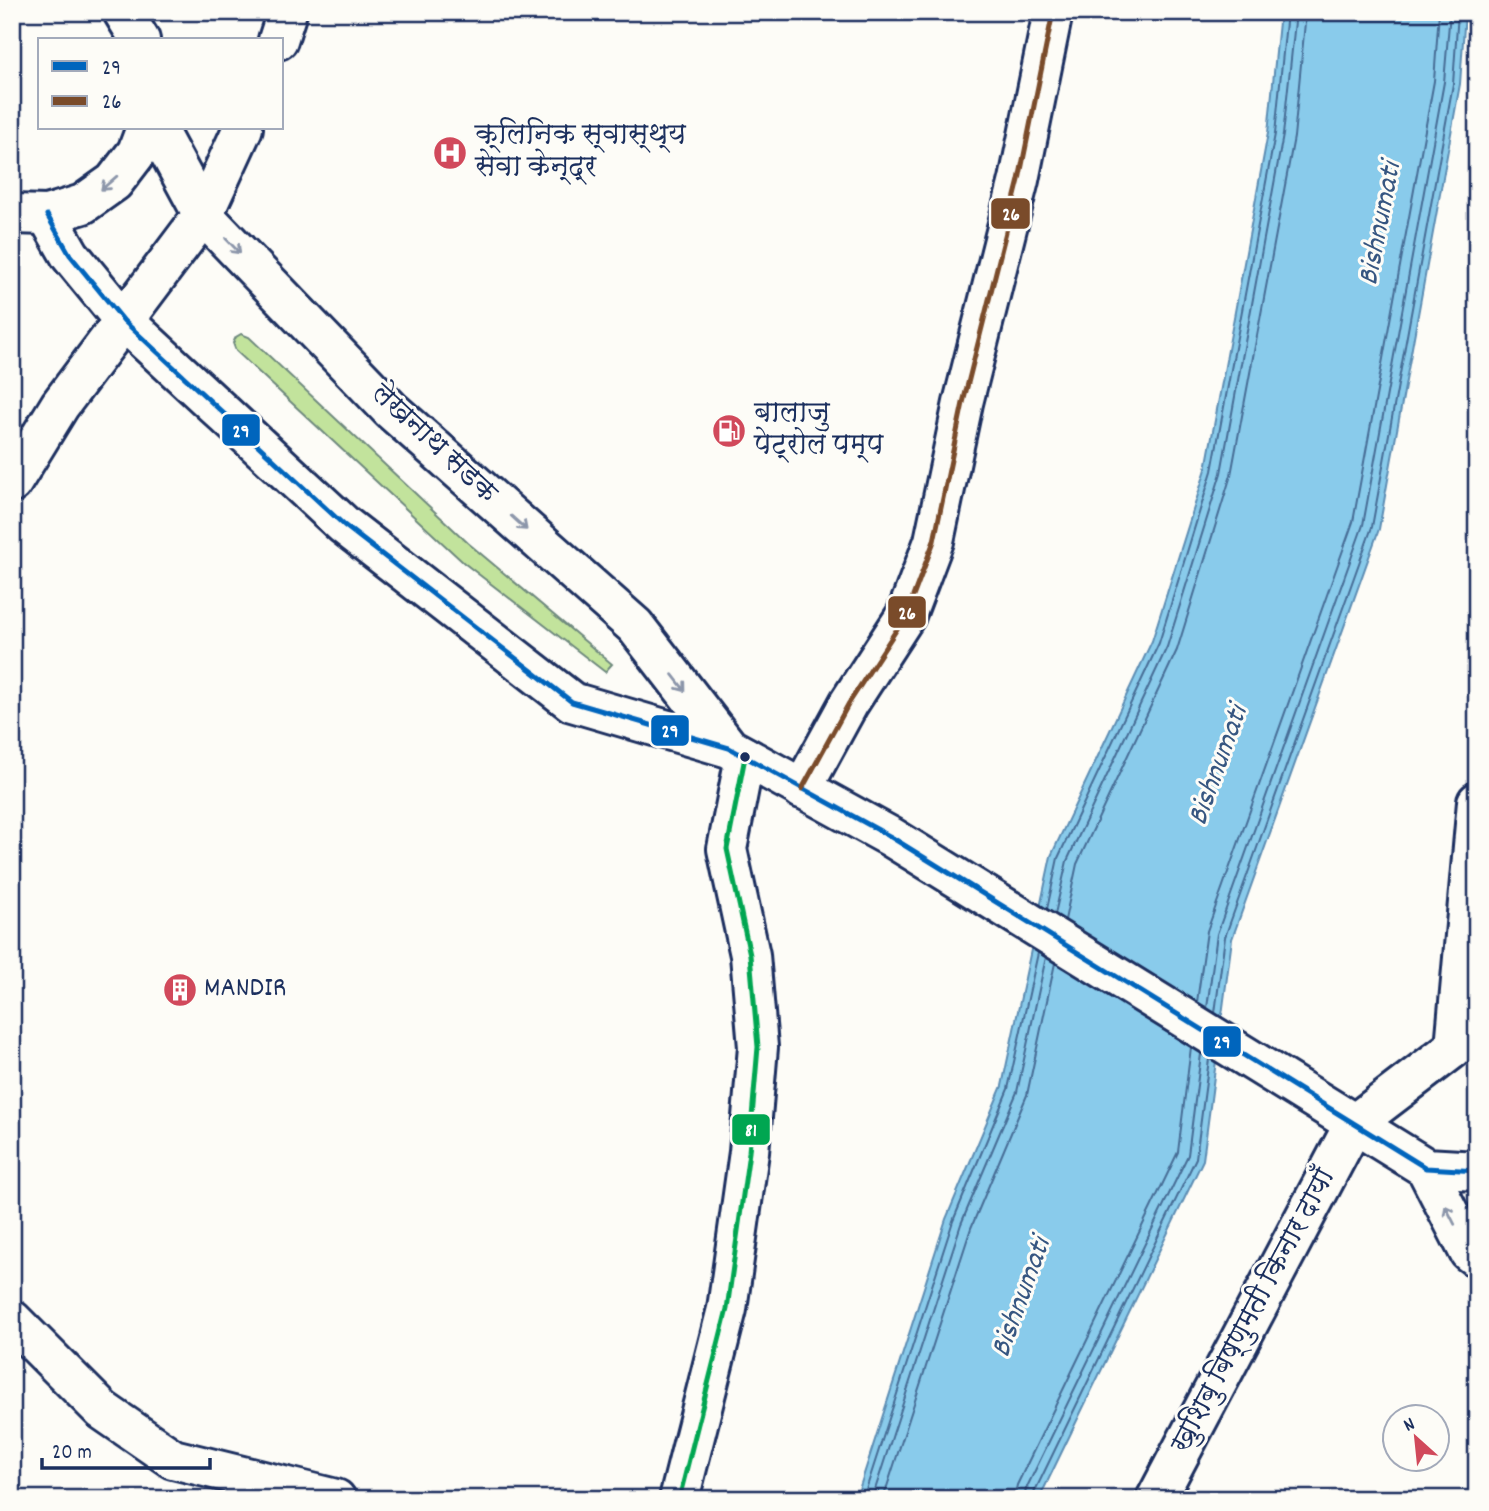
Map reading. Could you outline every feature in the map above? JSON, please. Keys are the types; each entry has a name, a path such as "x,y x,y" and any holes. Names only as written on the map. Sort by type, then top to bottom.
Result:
{"main road":[{"path":"123,12 139,38"},
{"path":"148,12 149,38"},
{"path":"279,38 287,12"},
{"path":"802,789 849,703 906,615 934,541 962,403 1019,180 1053,12"},
{"path":"30,214 83,204 114,182 137,152 145,130"},
{"name":"लेखनाथ सडक","path":"157,130 203,215 391,410 635,626 737,752"},
{"path":"12,483 60,405 203,215 242,130"},
{"name":"लेखनाथ सडक","path":"30,214 69,255 124,321 344,525 572,702 737,752 891,837 1426,1168"},
{"path":"679,1499 727,1309 749,1152 758,1047 750,955 727,849 737,752"},
{"path":"1354,1124 1455,1047 1477,802"},
{"name":"खुशिबु बिष्णुमती किनार दायाँ","path":"1156,1499 1354,1124"},
{"path":"1426,1168 1477,1171"},
{"path":"1426,1168 1469,1252 1477,1258"},
{"path":"12,1321 102,1410 173,1459 336,1499"}],"green space":[{"path":"241,334 249,337 468,543 612,664 605,672 464,563 236,351 233,343"}],"water":[{"name":"Bishnumati","path":"1280,12 1465,12 1460,84 1379,529 1232,939 1203,1160 1039,1499 856,1499 946,1219 1002,1086 1051,856 1152,641 1206,469 1268,133"}],"transit line":[{"name":"26","path":"802,789 849,703 906,615 934,541 963,403 1019,180 1053,12"},
{"name":"29","path":"47,215 70,255 124,321 344,525 572,702 729,748 891,837 1426,1168 1477,1171"},
{"name":"81","path":"679,1499 727,1309 749,1152 758,1047 750,955 727,849 745,757"}],"place":[{"name":"क्लिनिक स्वास्थ्य सेवा केन्द्र","path":"450,153"},
{"name":"बालाजु पेट्रोल पम्प","path":"729,431"},
{"name":"MANDIR","path":"180,990"}]}
